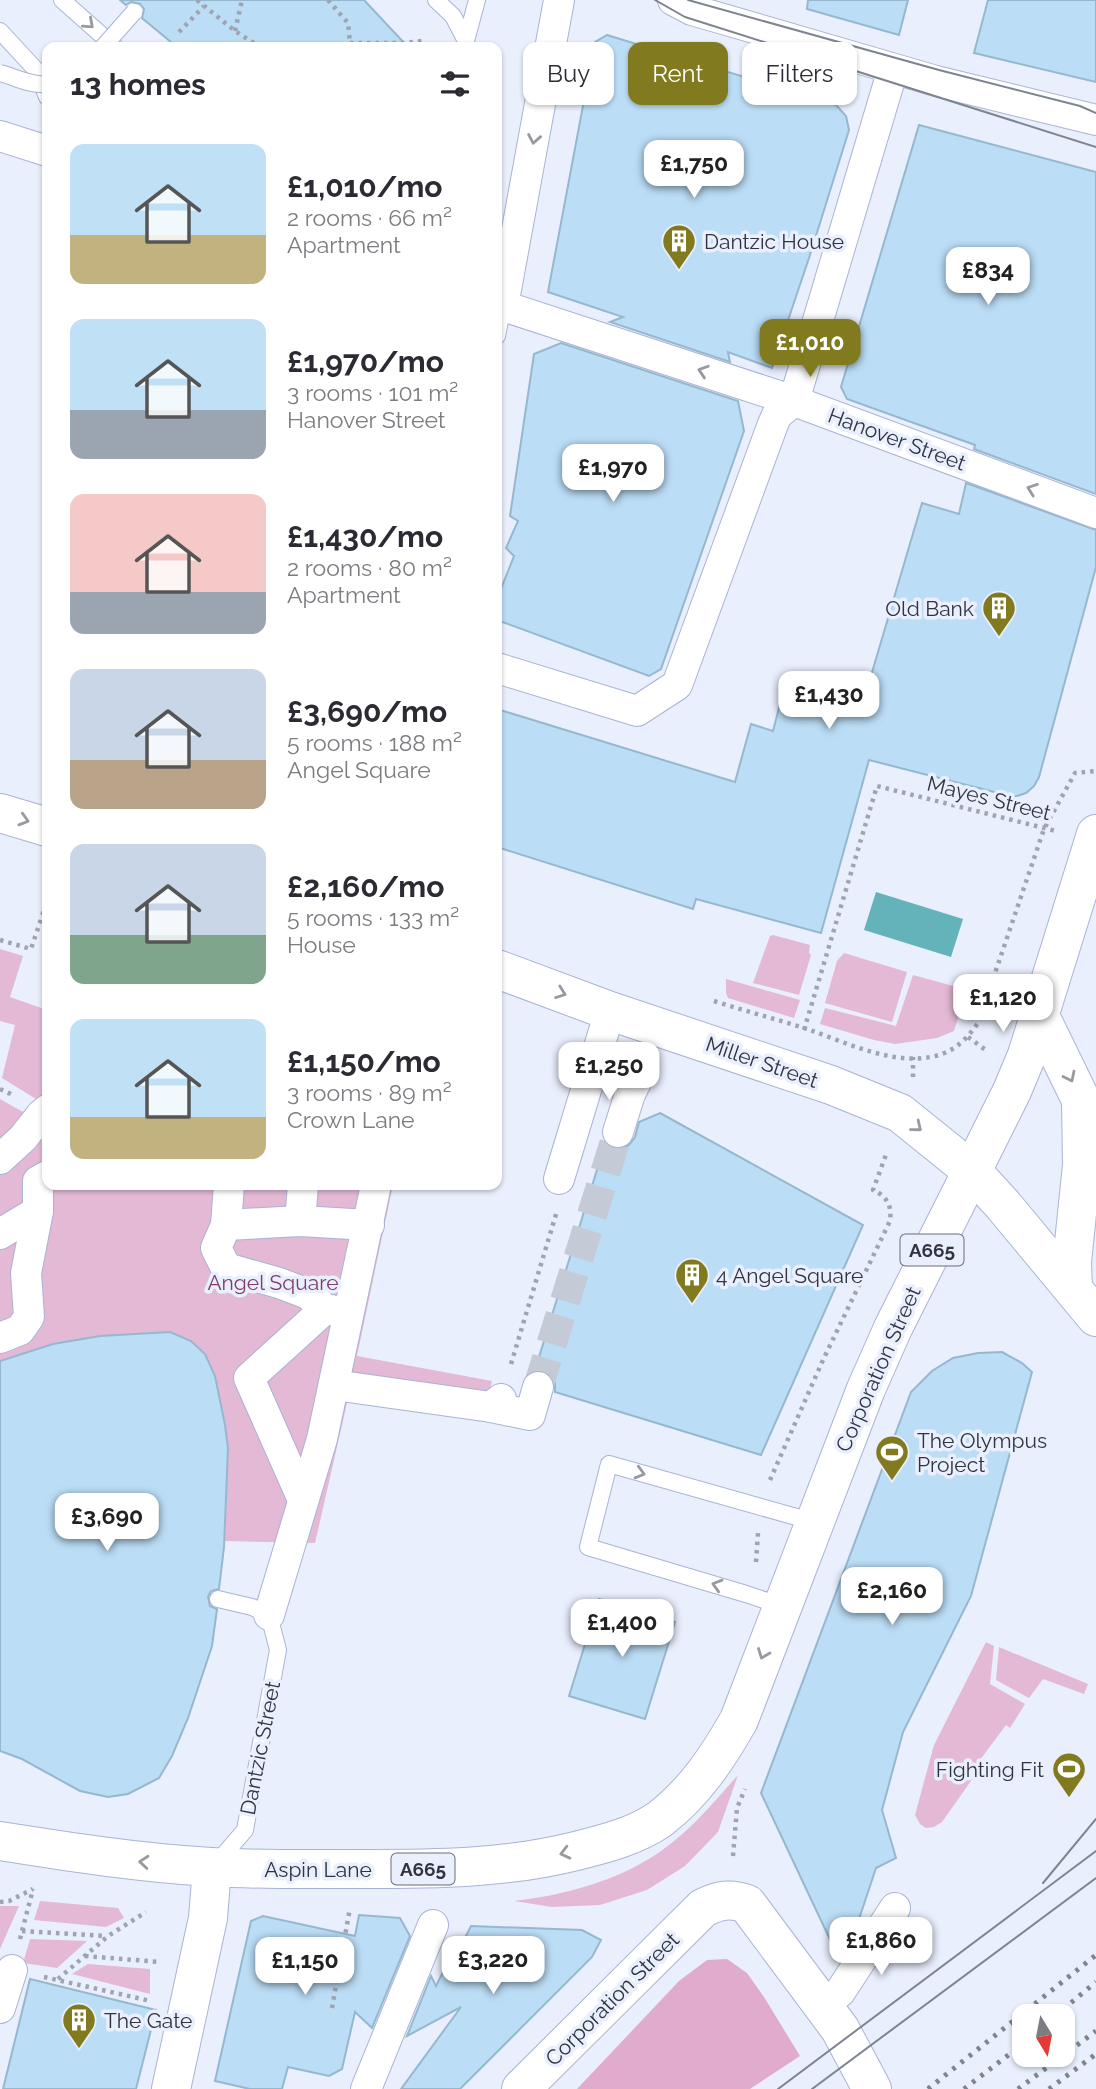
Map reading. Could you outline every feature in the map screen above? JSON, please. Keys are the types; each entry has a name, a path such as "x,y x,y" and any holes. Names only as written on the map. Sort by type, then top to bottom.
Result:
{"main road":[{"path":"0,813 42,826"},
{"name":"Corporation Street","path":"631,1835 659,1819 704,1776 739,1720 866,1389 893,1328 1012,1091 1040,1016 1096,835"},
{"name":"Miller Street","path":"502,972 858,1095 900,1113 971,1171 1003,1205 1082,1301"},
{"path":"1040,1016 1081,1100 1082,1165 1072,1262 1082,1301"},
{"name":"Aspin Lane","path":"212,1868 449,1869 541,1860 631,1835"},
{"name":"A665","path":"0,1841 129,1860 212,1868"},
{"path":"172,2089 208,1918 212,1868"},
{"name":"Corporation Street","path":"521,2089 703,1908 724,1900 747,1904 823,2006"},
{"path":"823,2006 840,2029 872,2089"}],"street":[{"path":"502,295 559,0"},
{"path":"673,0 692,10 892,69 1096,120"},
{"path":"502,670 637,711 677,685 773,424 777,415 794,401 892,69"},
{"path":"0,136 42,149"},
{"name":"Hanover Street","path":"502,306 794,401 1096,513"},
{"path":"559,1179 610,1011"},
{"path":"618,1132 630,1094 641,1072"},
{"path":"0,1159 23,1138 42,1114"},
{"path":"23,1138 42,1177"},
{"path":"0,1338 20,1330 29,1317 13,1279 38,1211 42,1185"},
{"path":"229,1190 226,1225 216,1248 226,1268 308,1294 337,1311"},
{"path":"300,1221 303,1190"},
{"path":"269,1615 322,1439 334,1385 337,1311 369,1224 375,1190"},
{"path":"0,1234 38,1211"},
{"path":"226,1225 300,1221 369,1224"},
{"path":"303,1500 249,1378 337,1311"},
{"path":"334,1385 500,1393 530,1415 538,1387"},
{"path":"823,2006 840,1992 895,1908"},
{"path":"366,2089 433,1925"},
{"path":"0,2008 12,1970"}],"lane":[{"path":"62,0 109,42"},
{"path":"436,0 453,16 464,42"},
{"path":"466,42 477,0"},
{"path":"107,42 134,12"},
{"path":"0,31 37,71 42,84"},
{"path":"0,72 42,84"},
{"path":"782,1606 588,1547 609,1464 814,1522"},
{"path":"218,1599 252,1607 269,1615"},
{"name":"Dantzic Street","path":"212,1868 245,1830 278,1650 269,1615"}],"path":[{"path":"197,0 235,32 252,42"},
{"path":"235,32 242,0"},
{"path":"328,0 348,23 348,42"},
{"path":"179,32 204,6"},
{"path":"413,42 422,41"},
{"path":"704,999 880,1055 913,1057 942,1054 956,1047 978,1023 985,1006 1044,829 1075,773 1096,771"},
{"name":"Mayes Street","path":"805,1029 877,786 1044,829 1096,835"},
{"path":"0,940 31,949 42,916"},
{"path":"792,1072 805,1029"},
{"path":"968,1037 980,1046"},
{"path":"913,1057 914,1073"},
{"path":"767,1488 828,1348 890,1221 890,1205 880,1193 873,1190 889,1145"},
{"path":"500,1393 557,1211 559,1179"},
{"path":"756,1564 758,1533"},
{"path":"733,1856 737,1808 745,1787"},
{"path":"0,1902 9,1901 33,1889 12,1970 163,2003"},
{"path":"332,2008 350,1907"},
{"path":"57,1980 108,1936 146,1912"},
{"path":"23,1931 108,1936"},
{"path":"84,1956 166,1962"}],"green space":[{"path":"770,936 810,945 811,955 799,995 753,983"},
{"name":"Angel Square","path":"0,949 23,956 10,997 42,1008 42,1190 392,1190 357,1356 492,1381 488,1396 353,1377 315,1543 225,1541 228,1448 223,1412 215,1376 207,1357 191,1341 170,1332 100,1336 0,1361 0,1099 23,1112 36,1099 2,1078 15,1025 0,1021"},
{"path":"844,953 907,972 892,1022 825,1003 837,961"},
{"path":"913,975 964,989 966,992 954,1031 937,1038 895,1044 820,1024 825,1008 896,1026"},
{"path":"726,979 800,1000 794,1018 728,998"},
{"path":"986,1642 994,1646 990,1684 1025,1704 1010,1728 1006,1725 974,1768 978,1771 942,1822 926,1828 915,1815 934,1745"},
{"path":"999,1647 1088,1684 1084,1694 1043,1679 1029,1698 996,1680"},
{"path":"738,1775 718,1832 685,1866 647,1890 600,1905 552,1907 514,1901 590,1885 644,1862 682,1834"},
{"path":"40,1901 118,1908 124,1918 106,1927 34,1920"},
{"path":"0,1906 19,1906 0,1949"},
{"path":"30,1939 87,1941 57,1968 23,1963"},
{"path":"88,1964 150,1969 150,1994 72,1974"}],"shaded area":[{"path":"727,1959 747,1973 800,2056 750,2089 577,2089 679,1981 707,1960"}],"water":[{"path":"876,892 963,919 951,957 864,930"}],"building":[{"path":"120,0 364,0 403,42 171,42 142,18 144,9 140,4 131,2 126,5"},
{"path":"808,0 908,0 899,35 807,9"},
{"path":"988,0 1096,0 1096,82 974,53"},
{"path":"607,35 630,42 628,105 728,105 728,72 742,76 742,105 836,105 846,116 849,130 772,368 728,352 730,362 610,322 623,317 548,292 583,105 614,105 614,42 595,42"},
{"path":"919,125 1096,172 1096,494 974,449 975,445 847,399 841,387"},
{"path":"561,343 738,401 744,431 661,669 649,676 502,622 502,586 514,556 506,548 518,521 510,516 534,354"},
{"path":"966,483 1096,530 1096,567 1039,777 1026,793 1006,797 869,760 821,933 696,899 693,909 502,849 502,711 735,782 751,724 773,731 785,685 831,693 863,703 922,503 959,514"},
{"name":"4 Angel Square","path":"660,1113 863,1225 761,1455 555,1392 551,1375 543,1370 535,1370 605,1144 613,1149 629,1145 635,1137 639,1122"},
{"path":"170,1332 191,1341 205,1354 215,1376 225,1425 228,1448 224,1547 219,1589 211,1591 208,1597 210,1606 217,1609 212,1646 172,1756 159,1778 128,1794 108,1797 80,1791 22,1759 0,1751 0,1361 53,1344 100,1336"},
{"path":"1002,1352 1032,1372 971,1596 903,1732 882,1810 896,1858 876,1868 856,1928 834,1948 761,1793 911,1392 932,1371 953,1358"},
{"path":"599,1599 675,1622 645,1719 569,1696"},
{"path":"359,1915 400,1918 410,1936 372,2028 355,2012 342,2069 329,2076 288,2067 282,2089 250,2089 215,2081 251,1921 263,1916 355,1936"},
{"path":"471,1926 582,1930 601,1940 592,1957 460,2089 401,2089 461,2007 407,2036 431,1976 436,1986 450,1958 454,1960"},
{"name":"The Gate","path":"30,1979 156,2010 136,2089 3,2089"}],"tunnel":[{"path":"538,1387 618,1132"}],"tram line":[{"path":"655,0 685,17 1096,147"},
{"path":"688,0 1080,106 1096,113"},
{"path":"1043,1883 1096,1819"},
{"path":"778,2089 1096,1851"},
{"path":"812,2089 1096,1878"}],"railway":[{"path":"928,2089 1096,1955"},
{"path":"1069,2004 1096,1982"},
{"path":"1018,2089 1096,2031"},
{"path":"964,2089 1012,2052"},
{"path":"1049,2089 1096,2054"}],"place":[{"name":"Dantzic House","path":"679,271"},
{"name":"Old Bank","path":"999,638"},
{"name":"4 Angel Square","path":"692,1305"},
{"name":"The Olympus Project","path":"892,1482"},
{"name":"Fighting Fit","path":"1069,1799"},
{"name":"The Gate","path":"79,2050"}]}
